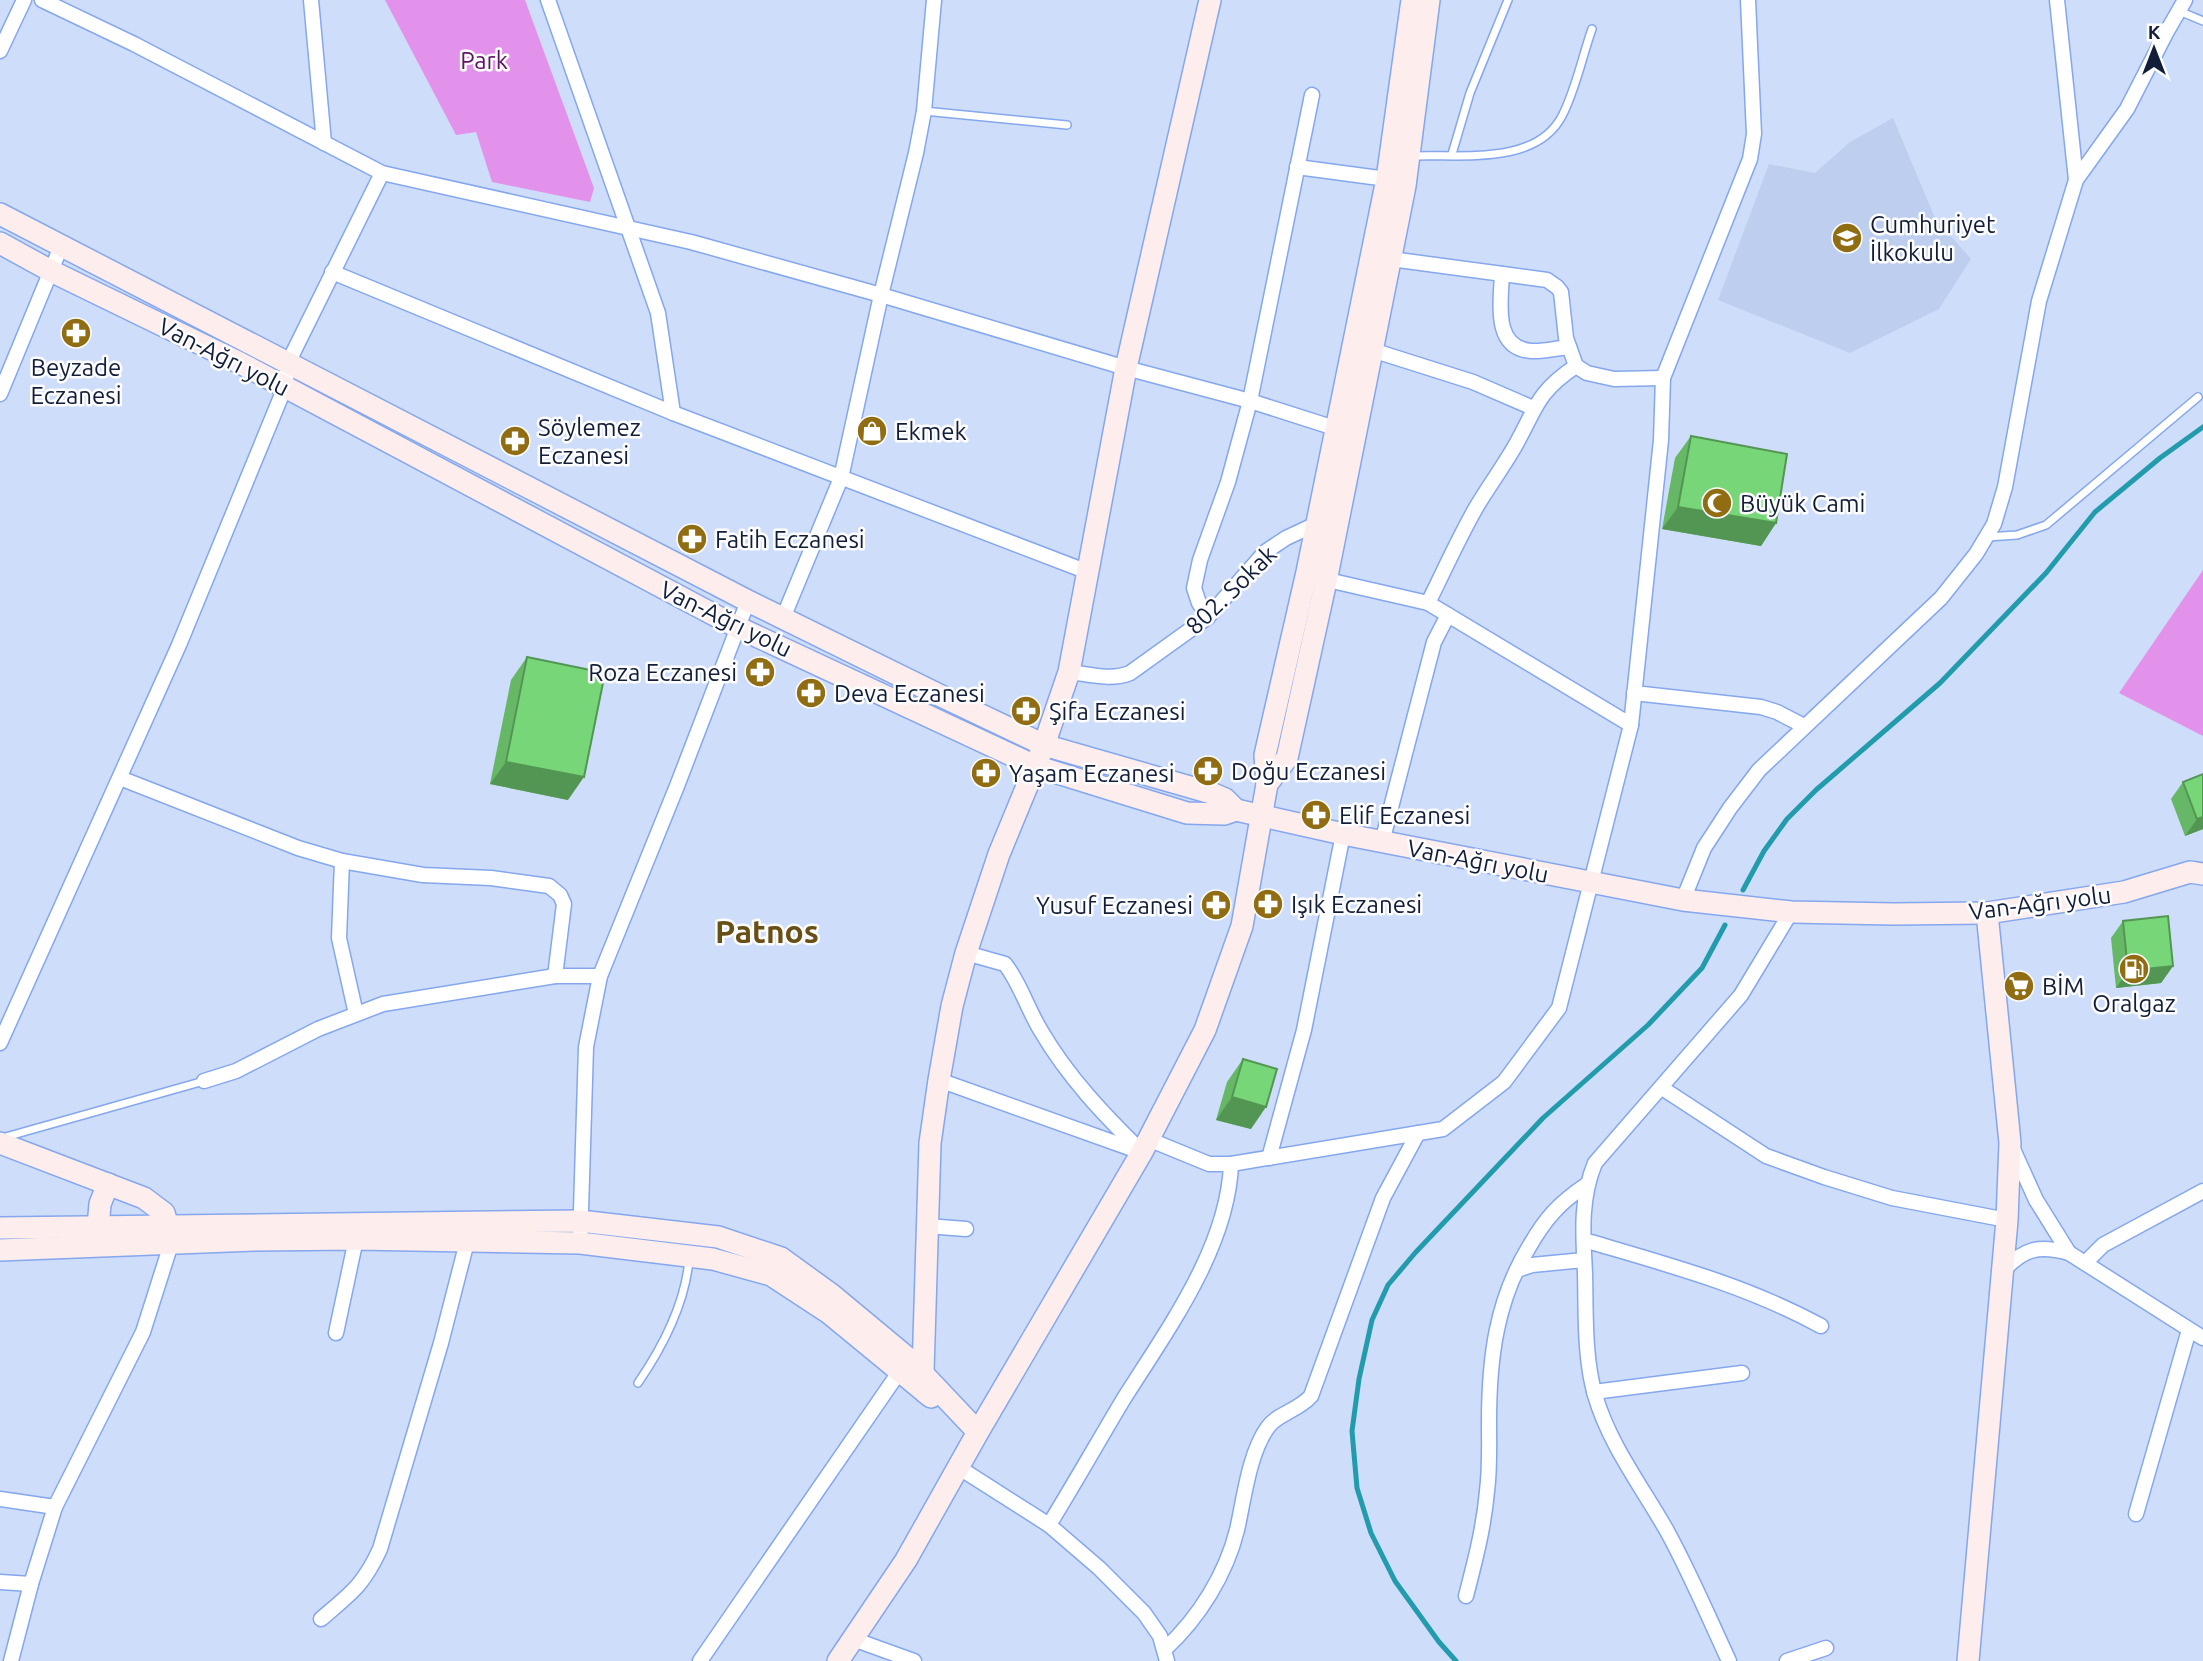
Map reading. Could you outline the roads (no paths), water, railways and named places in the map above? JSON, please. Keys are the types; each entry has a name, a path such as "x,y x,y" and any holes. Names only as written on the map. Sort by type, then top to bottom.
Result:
{"main road":[{"path":"914,1374 927,1226 930,1143 952,1006 966,953 999,854 1044,745 1069,672 1126,368 1210,0"},
{"path":"1267,784 1287,758 1326,581 1346,431 1387,179 1412,0"},
{"path":"838,1661 906,1560 1145,1146 1205,1030 1242,926 1267,784 1265,755 1317,524 1372,350 1409,156 1429,0"},
{"path":"0,214 748,601 1044,745 1210,793 1225,799 1236,810"},
{"name":"Van-Ağrı yolu","path":"0,243 285,387 737,627 1035,766 1187,813 1210,814 1236,810 1382,842 1683,900 1791,912 1987,913 2124,892 2199,869"},
{"path":"1968,1661 2007,1220 2010,1143 1987,913"},
{"path":"0,1141 144,1198 164,1213 170,1234"},
{"path":"97,1236 100,1204 108,1184"},
{"path":"170,1234 356,1239 580,1221 718,1237 781,1258 832,1294 978,1432"},
{"path":"0,1228 97,1236 469,1232 713,1259 771,1275 914,1374"},
{"path":"0,1250 97,1236"}],"street":[{"path":"0,51 24,0"},
{"path":"42,0 134,44 382,173 691,242 1126,368 1250,401 1346,431"},
{"path":"312,0 324,143"},
{"path":"548,0 659,313 673,413"},
{"path":"783,618 841,478 881,295 916,153 924,111 934,0"},
{"path":"939,1080 1209,1164 1231,1164 1443,1129 1504,1082 1559,1008 1630,725 1661,440 1663,378 1750,159 1754,134 1748,0"},
{"path":"2057,0 2076,180"},
{"path":"1683,900 1704,849 1759,770 1941,598 1994,524 2005,487 2039,301 2076,180 2127,109 2182,6"},
{"path":"1208,617 1199,603 1194,587 1200,560 1228,482 1250,401 1312,95"},
{"path":"1297,167 1387,179"},
{"path":"0,1043 179,645 285,387 288,363 382,173"},
{"path":"0,394 62,244"},
{"path":"1391,259 1541,279 1557,287 1563,299 1563,319 1576,366 1587,373 1614,379 1663,378"},
{"path":"332,272 673,413 1088,572"},
{"path":"1502,274 1501,321 1505,336 1511,343 1531,351 1569,347"},
{"path":"1372,350 1473,382 1533,408"},
{"path":"1428,603 1476,508 1516,445 1533,408 1544,391 1576,366"},
{"name":"802. Sokak","path":"1069,672 1124,676 1175,643 1208,617 1265,552 1286,538 1317,524"},
{"path":"1307,572 1326,581 1428,603 1630,725"},
{"path":"580,1243 586,1047 600,976 748,601"},
{"path":"1382,842 1434,642 1448,615"},
{"path":"1634,693 1760,707 1777,712 1804,726"},
{"path":"120,778 298,848 342,861 400,872 457,878 491,878 549,886 564,904 555,976"},
{"path":"1269,1158 1304,1030 1343,834"},
{"path":"342,861 339,938 356,1014"},
{"path":"1729,1661 1668,1533 1610,1433 1594,1392 1587,1328 1583,1212 1586,1185 1595,1163 1741,995 1791,912"},
{"path":"966,953 1005,964 1042,1032 1064,1065 1101,1113 1145,1146"},
{"path":"204,1081 236,1071 318,1029 383,1004 555,976 600,976"},
{"path":"1662,1088 1766,1156 1892,1198 2007,1220"},
{"path":"1166,1655 1203,1604 1229,1556 1253,1462 1269,1425 1302,1406 1311,1396 1383,1198 1418,1133"},
{"path":"2010,1143 2036,1200 2069,1253"},
{"path":"1049,1525 1181,1307 1221,1223 1227,1202 1231,1164"},
{"path":"1466,1596 1481,1537 1487,1490 1490,1381 1497,1320 1517,1270 1545,1219 1567,1198 1586,1185"},
{"path":"2085,1263 2103,1244 2203,1191"},
{"path":"927,1226 967,1229"},
{"path":"321,1619 358,1588 369,1573 380,1549 441,1343 469,1232"},
{"path":"10,1661 55,1507 143,1332 170,1234"},
{"path":"336,1333 356,1239"},
{"path":"1584,1240 1708,1276 1784,1307 1821,1326"},
{"path":"2002,1272 2014,1259 2034,1250 2051,1249 2069,1253 2203,1338"},
{"path":"1517,1270 1540,1264 1584,1261"},
{"path":"2136,1514 2189,1329"},
{"path":"1594,1392 1742,1373"},
{"path":"700,1661 914,1374"},
{"path":"958,1467 1049,1525 1099,1568 1144,1613 1160,1636 1166,1655"},
{"path":"0,1499 55,1507"},
{"path":"0,1581 31,1584"},
{"path":"853,1639 914,1661"},
{"path":"1787,1661 1826,1648"}],"lane":[{"path":"1452,154 1470,93 1508,0"},
{"path":"2182,6 2203,20"},
{"path":"1409,156 1511,152 1528,147 1546,136 1562,117 1592,29"},
{"path":"924,111 1067,125"},
{"path":"1986,537 2017,535 2046,525 2198,397"},
{"path":"0,1141 204,1081"},
{"path":"638,1383 656,1357 678,1304 688,1278 690,1256"}],"waterway":[{"path":"1743,890 1764,851 1787,819 1816,790 1940,683 2046,573 2095,512 2160,458 2203,427"},
{"path":"1456,1661 1395,1581 1371,1533 1357,1488 1352,1431 1359,1379 1372,1320 1388,1285 1415,1253 1543,1118 1648,1025 1702,968 1725,925"}],"place":[{"name":"Cumhuriyet İlkokulu","path":"1847,238"},
{"name":"Beyzade Eczanesi","path":"76,333"},
{"name":"Ekmek","path":"872,431"},
{"name":"Söylemez Eczanesi","path":"515,441"},
{"name":"Büyük Cami","path":"1717,503"},
{"name":"Fatih Eczanesi","path":"692,539"},
{"name":"Roza Eczanesi","path":"760,672"},
{"name":"Deva Eczanesi","path":"811,693"},
{"name":"Şifa Eczanesi","path":"1026,711"},
{"name":"Doğu Eczanesi","path":"1208,771"},
{"name":"Yaşam Eczanesi","path":"986,773"},
{"name":"Elif Eczanesi","path":"1316,815"},
{"name":"Işık Eczanesi","path":"1268,904"},
{"name":"Yusuf Eczanesi","path":"1216,905"},
{"name":"Oralgaz","path":"2134,969"},
{"name":"BİM","path":"2019,986"}],"district":[{"name":"Patnos","path":"767,931"}],"park label":[{"name":"Park","path":"484,60"}]}
